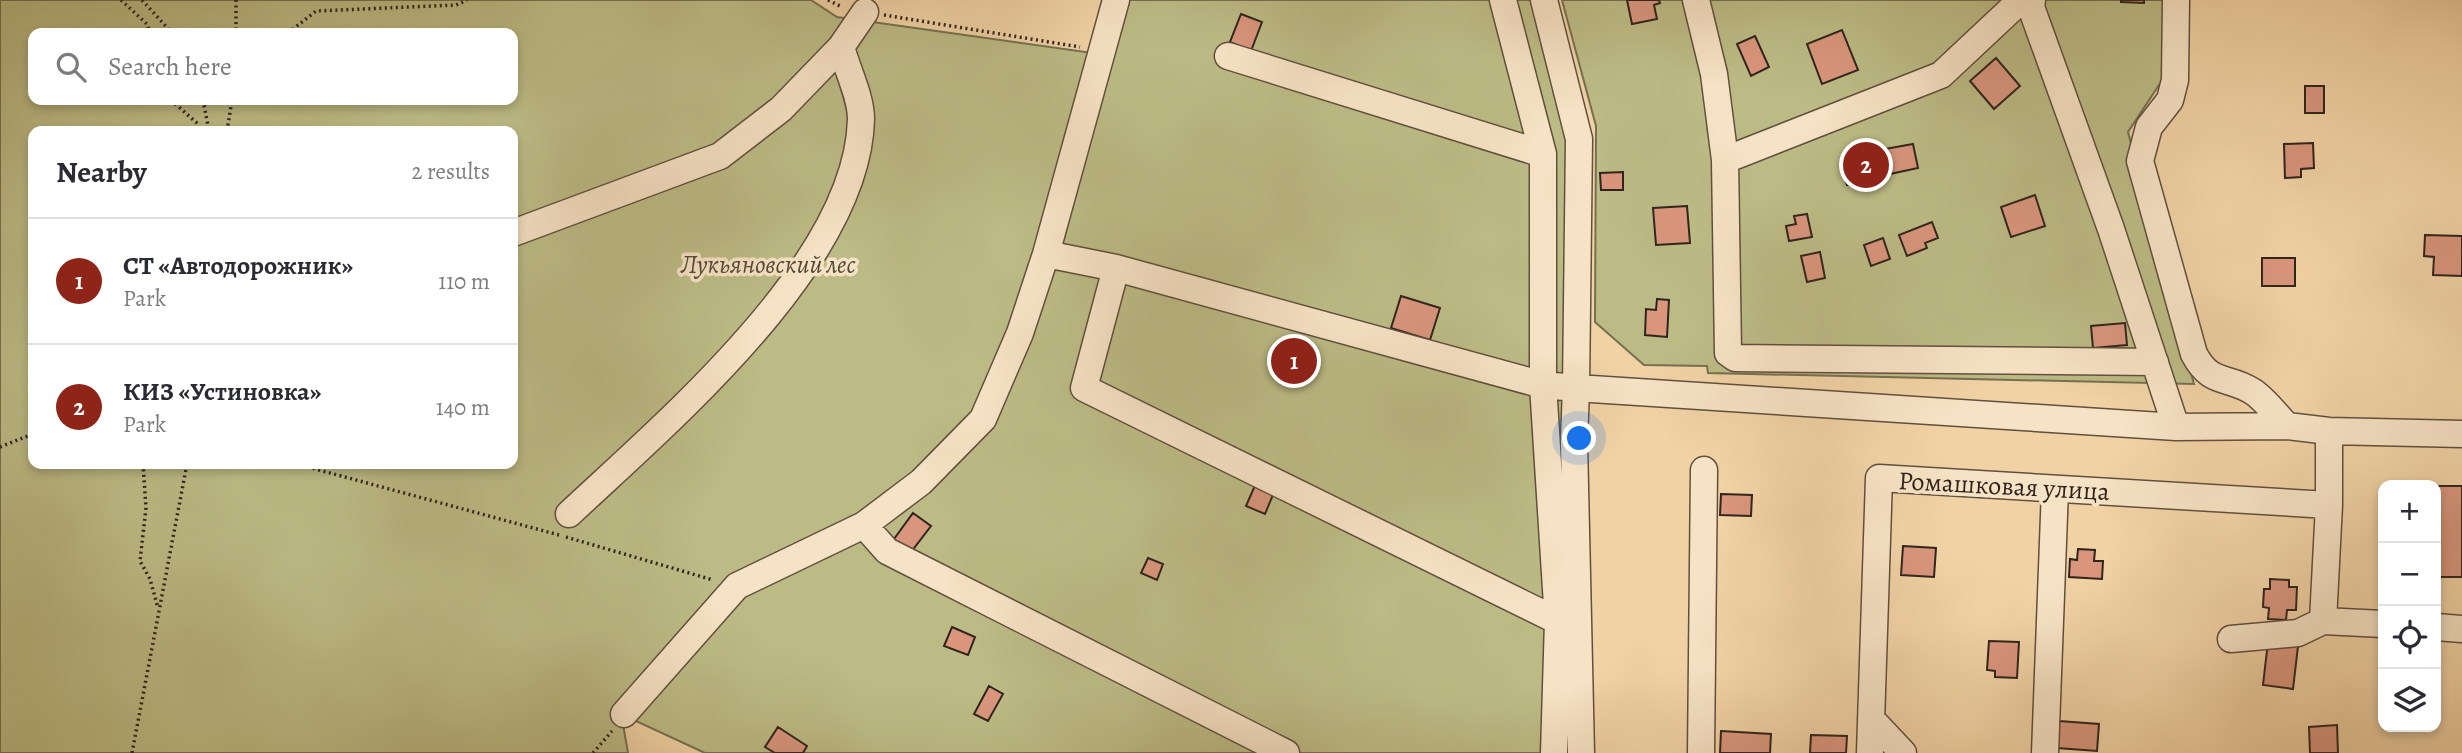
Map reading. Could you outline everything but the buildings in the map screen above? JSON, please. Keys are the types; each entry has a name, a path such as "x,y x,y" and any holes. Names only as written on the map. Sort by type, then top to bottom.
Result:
{"street":[{"path":"624,714 737,586 864,525 922,481 983,419 1020,333 1046,254 1116,0"},
{"path":"1503,0 1543,155 1543,385 1558,621 1554,753"},
{"path":"1544,0 1579,138 1574,442 1581,753"},
{"path":"1696,0 1714,74 1725,160 1728,353 1735,358 2155,362"},
{"path":"1725,160 1941,75 2021,0"},
{"path":"2032,0 2031,7 2176,426"},
{"path":"2176,0 2175,80 2170,100 2149,127 2140,161 2194,355 2203,371 2214,378 2252,391 2287,426"},
{"path":"518,231 720,156 781,109 841,47 865,12"},
{"path":"569,514 724,365 804,269 831,226 857,149 861,116 841,47"},
{"path":"1228,55 1543,155"},
{"path":"1046,254 1115,268 1543,385 2176,426 2287,426 2462,434"},
{"path":"1115,268 1084,388 1558,621"},
{"path":"2323,621 2329,505 2329,430"},
{"path":"1702,753 1703,470"},
{"name":"Ромашковая улица","path":"1870,753 1879,478 2329,505"},
{"path":"2045,753 2055,489"},
{"path":"864,525 887,551 1286,753"},
{"path":"2231,639 2298,633 2323,621 2378,624"},
{"path":"2441,627 2462,629"},
{"path":"1871,719 1903,753"}],"path":[{"path":"121,0 148,28"},
{"path":"142,0 167,28"},
{"path":"236,0 236,28"},
{"path":"294,28 316,11 456,5 467,0"},
{"path":"828,0 837,6 865,12 1104,51"},
{"path":"176,105 198,126"},
{"path":"204,105 208,126"},
{"path":"228,126 231,105"},
{"path":"0,447 28,436"},
{"path":"143,469 146,508 140,561 150,579 159,611"},
{"path":"132,753 186,469"},
{"path":"316,469 737,586"},
{"path":"593,753 624,714"}],"green space":[{"name":"Лукьяновский лес","path":"0,0 811,0 837,17 1100,54 980,418 920,479 733,582 621,713 628,753 0,753"},
{"path":"1118,0 1544,0 1579,139 1581,753 705,753 625,716 742,592 868,529 986,421"},
{"path":"1562,0 2164,0 2163,79 2128,132 2194,384 1708,373 1707,366 1644,365 1595,322 1596,126"}],"place":[{"name":"КИЗ «Устиновка»","path":"1866,165"},
{"name":"СТ «Автодорожник»","path":"1294,361"}]}
